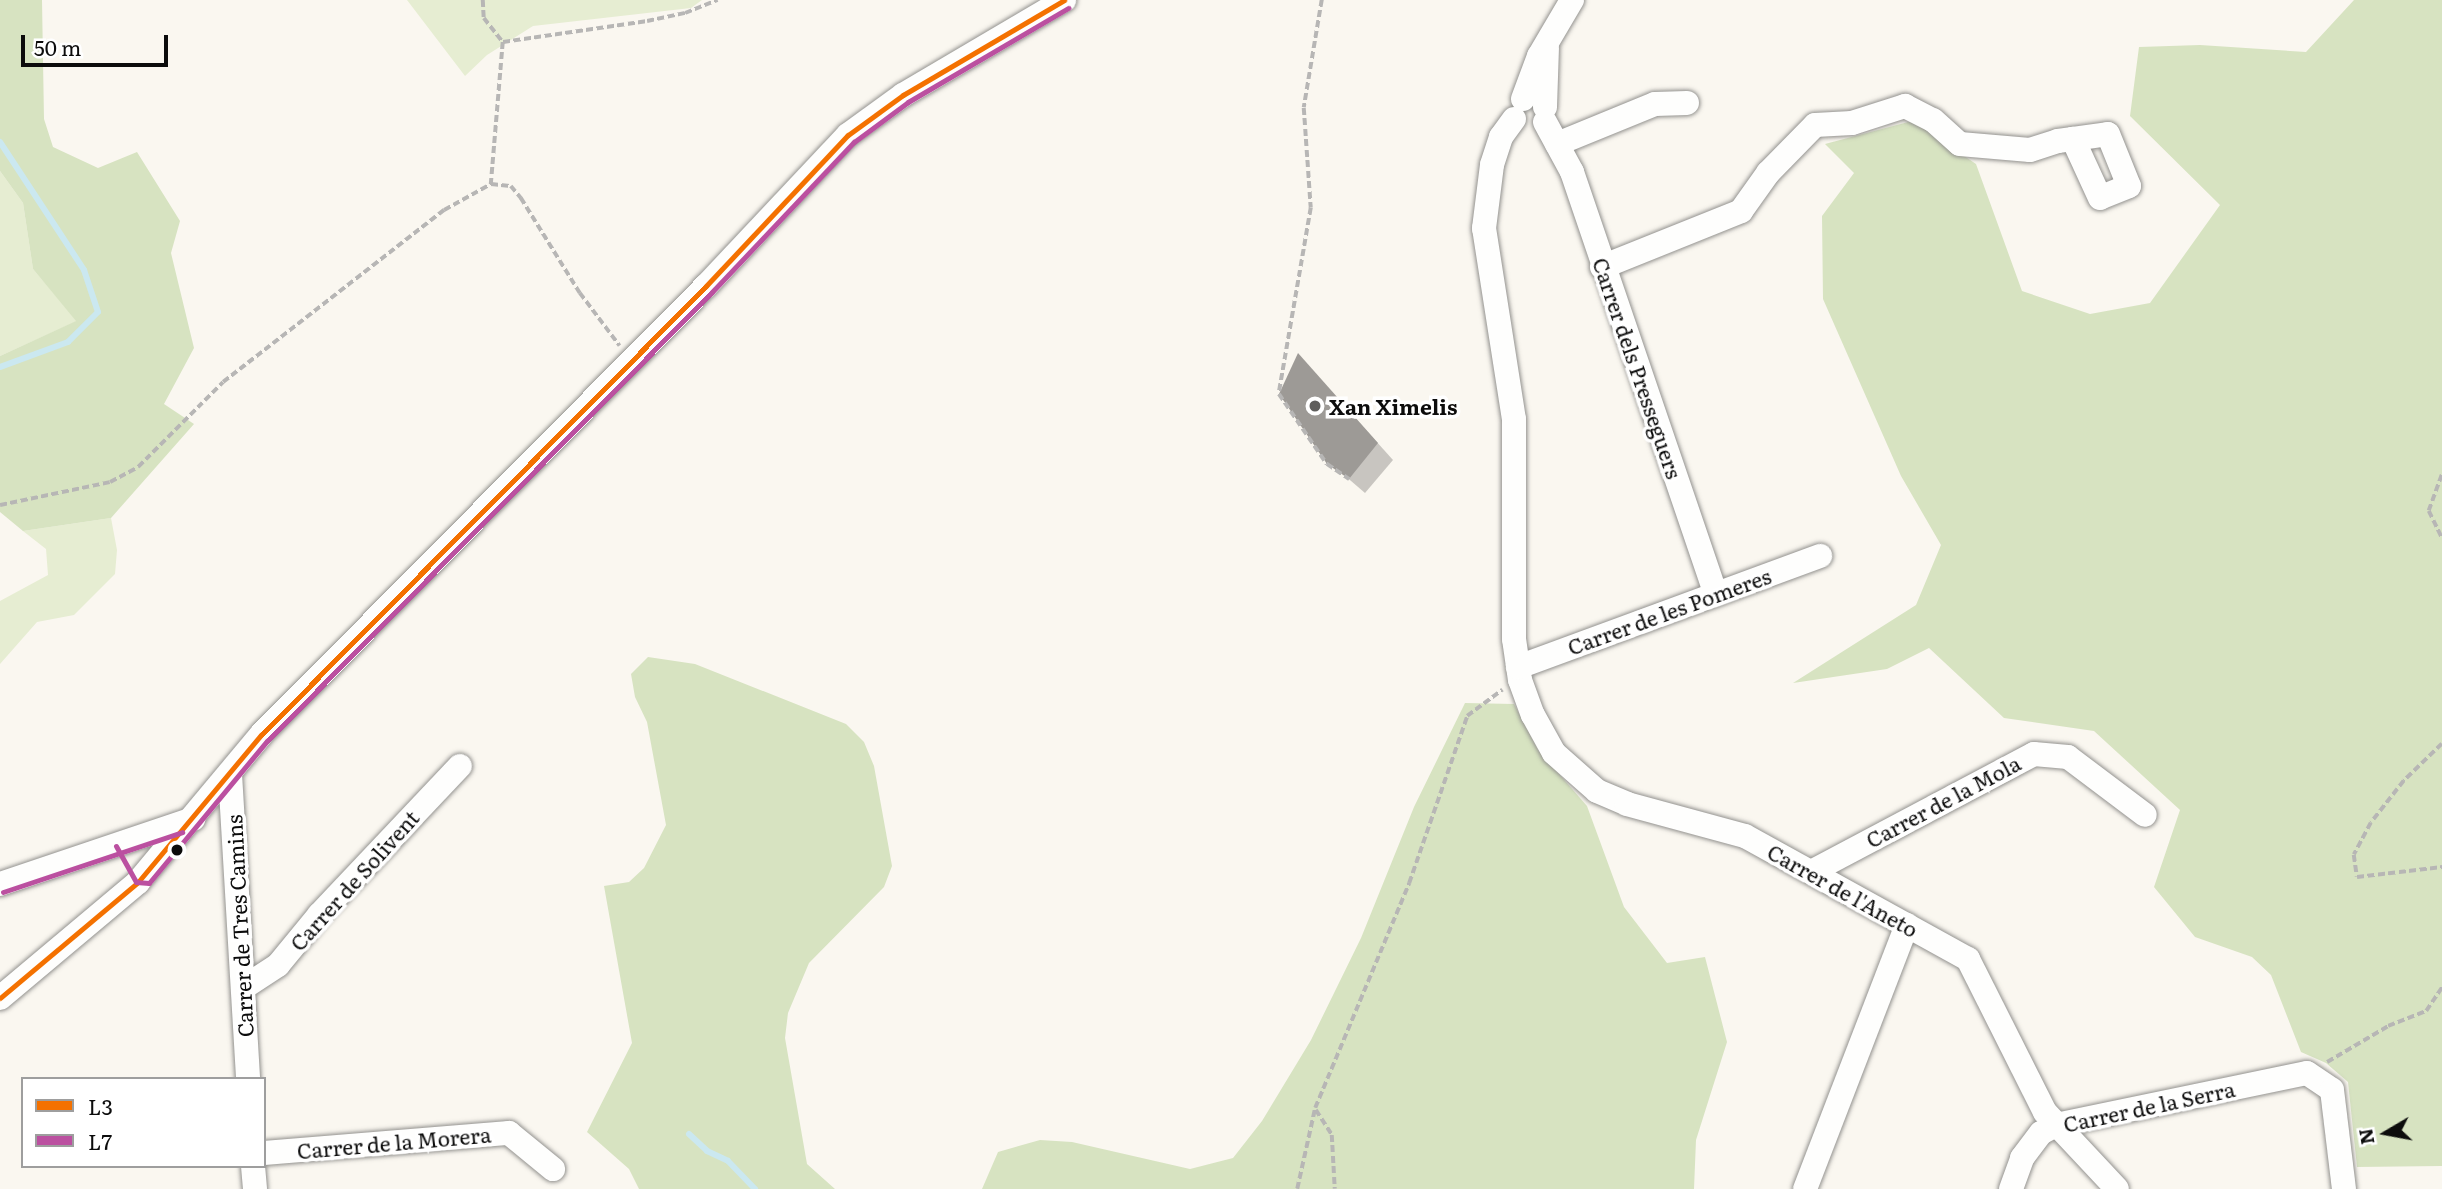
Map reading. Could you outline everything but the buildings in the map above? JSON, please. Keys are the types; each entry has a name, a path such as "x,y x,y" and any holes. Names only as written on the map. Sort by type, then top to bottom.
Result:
{"street":[{"path":"0,999 144,876 261,735 632,361 848,135 903,95 1064,0"},
{"path":"1519,673 1514,419 1484,228 1496,156 1532,118 1547,46 1572,0"},
{"path":"1532,118 1557,144 1654,104 1687,103"},
{"path":"1602,267 1741,211 1768,173 1815,125 1852,123 1905,106 1933,120 1960,144 2031,150 2073,139"},
{"name":"Carrer dels Presseguers","path":"1557,144 1572,172 1602,267 1716,594"},
{"name":"Carrer de les Pomeres","path":"1519,673 1716,594 1820,556"},
{"name":"Carrer de l'Aneto","path":"1519,673 1554,753 1597,791 1627,804 1745,836 1968,959 2045,1112 2117,1189"},
{"name":"Carrer de la Mola","path":"1811,872 2034,754 2068,757 2145,815"},
{"name":"Carrer de Solivent","path":"243,988 278,965 319,915 460,766"},
{"name":"Carrer de Tres Camins","path":"230,774 248,1077"},
{"path":"0,884 194,819"},
{"path":"124,842 144,876"},
{"path":"1805,1189 1907,925"},
{"name":"Carrer de la Serra","path":"2011,1189 2022,1158 2041,1133 2056,1125 2307,1073 2321,1081"},
{"path":"2321,1081 2332,1090 2344,1189"},
{"name":"Carrer de la Morera","path":"266,1153 509,1133 553,1169"},
{"path":"253,1168 255,1189"}],"path":[{"path":"484,0 484,18 503,42 491,184"},
{"path":"503,42 660,18 718,0"},
{"path":"1322,0 1304,108 1311,208 1279,394 1327,464 1349,479"},
{"path":"0,505 124,476 223,382 444,210 491,184 511,186 521,198 580,293 632,361"},
{"path":"2442,475 2428,511 2442,538"},
{"path":"1297,1189 1315,1108 1409,883 1467,716 1519,673"},
{"path":"2442,744 2404,781 2354,855 2357,877 2442,867"},
{"path":"2321,1081 2326,1063 2388,1026 2426,1011 2442,987"},
{"path":"1315,1108 1332,1135 1335,1189"}],"green space":[{"path":"0,0 42,0 44,119 53,147 98,168 137,152 180,221 171,253 194,348 164,404 194,424 111,518 23,531 0,512 0,356 76,321 33,269 23,203 0,171"},
{"path":"407,0 702,0 691,8 533,26 487,55 465,76"},
{"path":"2354,0 2442,0 2442,1166 2357,1167 2348,1082 2326,1063 2301,1052 2271,975 2252,957 2195,937 2154,887 2180,810 2094,731 2004,718 1929,648 1887,669 1793,683 1916,605 1941,545 1901,476 1823,299 1822,216 1854,173 1825,144 1912,121 1976,164 2022,291 2090,314 2150,303 2220,205 2130,116 2139,47 2200,45 2306,52"},
{"path":"0,171 23,203 33,269 77,321 0,356"},
{"path":"111,518 117,550 115,574 74,615 37,622 0,664 0,601 48,575 46,549 23,531"},
{"path":"648,657 695,664 846,724 864,742 874,766 892,866 884,887 809,963 788,1013 785,1038 807,1164 835,1189 639,1189 629,1169 587,1132 632,1043 604,886 629,882 644,868 666,825 647,722 635,697 631,674"},
{"path":"1465,703 1514,704 1538,750 1587,806 1624,907 1667,963 1705,957 1727,1042 1696,1140 1694,1189 982,1189 998,1152 1040,1140 1072,1142 1190,1169 1233,1158 1262,1121 1311,1040 1361,938 1414,807"}],"waterway":[{"path":"0,142 84,270 98,312 68,342 0,367"},
{"path":"689,1134 707,1151 728,1161 755,1189"}],"transit line":[{"name":"L3","path":"0,998 138,882 261,735 706,286 848,135 903,95 1064,0"},
{"name":"L7","path":"116,846 136,882 149,883 267,741 712,292 854,142 908,102 1068,8"},
{"name":"L7","path":"3,892 182,832"}],"place":[{"name":"Xan Ximelis","path":"1315,406"}]}
